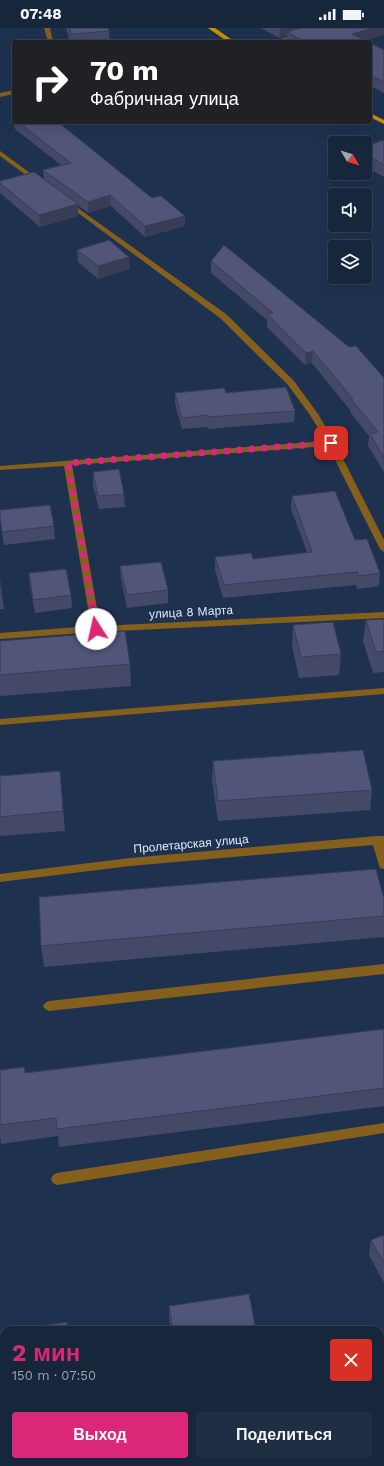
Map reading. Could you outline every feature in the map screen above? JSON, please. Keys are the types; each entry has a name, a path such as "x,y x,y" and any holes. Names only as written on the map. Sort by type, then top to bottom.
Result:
{"main road":[{"path":"211,28 229,40"},
{"path":"372,116 384,122"}],"street":[{"path":"47,28 51,40"},
{"path":"282,40 305,34"},
{"path":"0,95 12,92"},
{"path":"0,153 45,186"},
{"path":"64,200 223,316 291,383 314,414 331,443 384,549"},
{"path":"0,468 331,443"},
{"path":"68,463 96,629"},
{"name":"улица 8 Марта","path":"0,636 96,629 384,615"},
{"path":"0,722 384,691"},
{"path":"380,840 384,865"},
{"name":"Пролетарская улица","path":"0,878 130,862 380,840"},
{"path":"49,1006 384,969"},
{"path":"57,1179 384,1128"}],"building":[{"path":"70,28 108,28 109,31 71,34"},
{"path":"300,28 373,28 352,34 364,40 301,40 287,32"},
{"path":"372,44 384,50 384,82 373,77"},
{"path":"21,124 60,124 152,198 161,196 185,216 145,226 110,195 88,202 43,170 71,163"},
{"path":"383,140 384,141 384,165 372,158 372,144"},
{"path":"34,172 78,204 39,215 0,183 0,181"},
{"path":"109,240 129,257 98,266 77,250"},
{"path":"224,245 349,347 356,346 384,378 384,458 370,434 378,432 313,351 306,353 267,314 273,313 211,261"},
{"path":"286,387 295,411 208,417 208,415 182,418 175,393 224,388 226,393"},
{"path":"119,469 124,494 98,496 93,472"},
{"path":"335,491 355,540 367,539 380,573 358,576 357,572 224,585 215,557 251,553 253,559 312,552 292,496"},
{"path":"50,505 54,526 2,532 0,510"},
{"path":"161,562 168,590 127,595 120,566"},
{"path":"66,569 71,595 33,600 29,573"},
{"path":"0,581 2,596 0,596"},
{"path":"384,619 384,651 376,652 366,620"},
{"path":"333,622 341,654 301,657 293,625"},
{"path":"125,631 130,664 0,675 0,641"},
{"path":"363,750 372,790 218,801 213,761"},
{"path":"60,771 63,811 0,817 0,776"},
{"path":"376,869 384,899 384,916 41,946 39,897"},
{"path":"384,1029 384,1088 57,1129 56,1118 0,1125 0,1070 24,1067 25,1073"},
{"path":"384,1235 384,1263 371,1240"},
{"path":"249,1294 255,1325 172,1326 169,1306"},
{"path":"67,1322 68,1326 40,1326"}],"route":[{"path":"96,629 68,463 331,443"}]}
